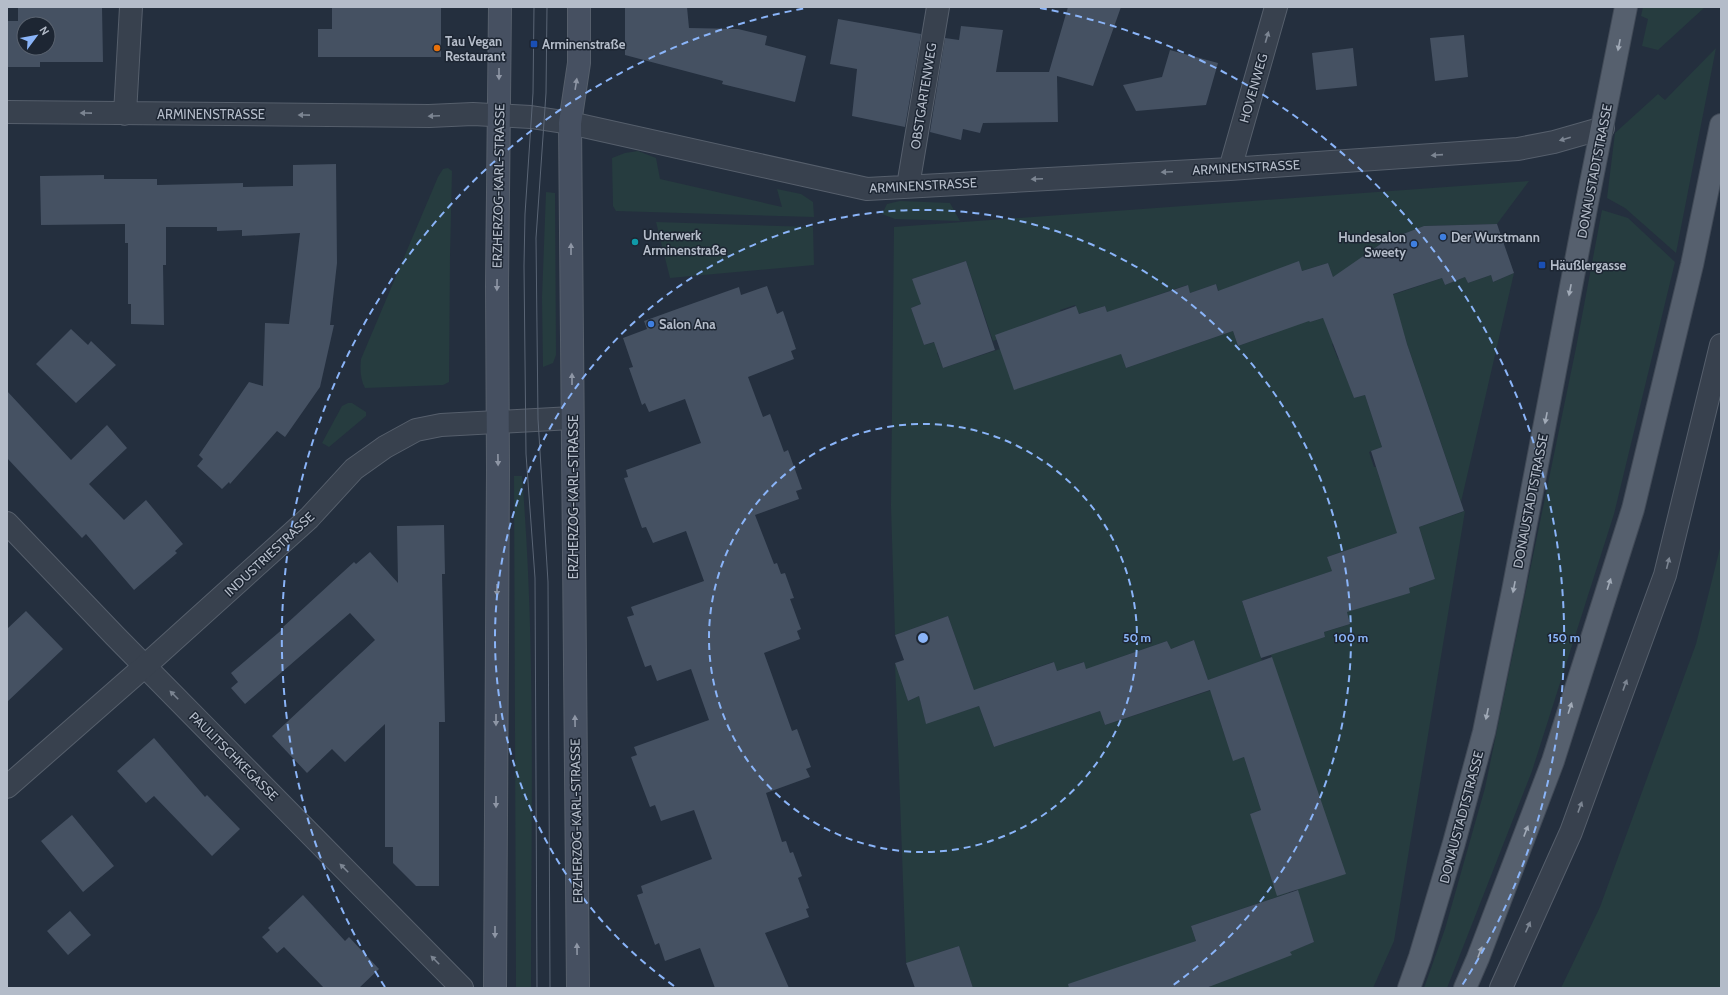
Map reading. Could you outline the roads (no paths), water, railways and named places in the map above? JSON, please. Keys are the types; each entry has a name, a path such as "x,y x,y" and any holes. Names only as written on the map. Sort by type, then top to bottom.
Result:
{"main road":[{"name":"ERZHERZOG-KARL-STRASSE","path":"495,988 498,421 497,286 500,7"},
{"name":"ERZHERZOG-KARL-STRASSE","path":"578,988 570,123 579,63 579,7"},
{"name":"DONAUSTADTSTRASSE","path":"1409,988 1420,957 1454,844 1484,732 1523,538 1586,203 1603,128 1626,7"},
{"path":"1465,988 1478,958 1553,761 1633,509 1692,265 1721,125"}],"street":[{"path":"125,114 131,7"},
{"name":"OBSTGARTENWEG","path":"908,186 938,7"},
{"name":"HOVENWEG","path":"1230,169 1276,7"},
{"name":"ARMINENSTRASSE","path":"7,112 421,116 473,114 531,117 570,123 868,189 1230,169 1518,149 1554,142 1603,128"},
{"path":"1501,988 1571,832 1665,575 1721,345"},
{"name":"INDUSTRIESTRASSE","path":"7,787 145,666 309,518 354,469 385,447 416,430 441,425 572,418"},
{"name":"PAULITSCHKEGASSE","path":"7,523 145,666 462,988"}],"tram line":[{"path":"534,7 533,93 525,214 524,266 526,454 535,578 537,988"},
{"path":"547,7 546,93 536,238 538,419 548,582 550,988"}],"place":[{"name":"Arminenstraße","path":"534,44"},
{"name":"Tau Vegan Restaurant","path":"437,48"},
{"name":"Der Wurstmann","path":"1443,237"},
{"name":"Unterwerk Arminenstraße","path":"635,242"},
{"name":"Hundesalon Sweety","path":"1414,244"},
{"name":"Häußlergasse","path":"1542,265"},
{"name":"Salon Ana","path":"651,324"}]}
